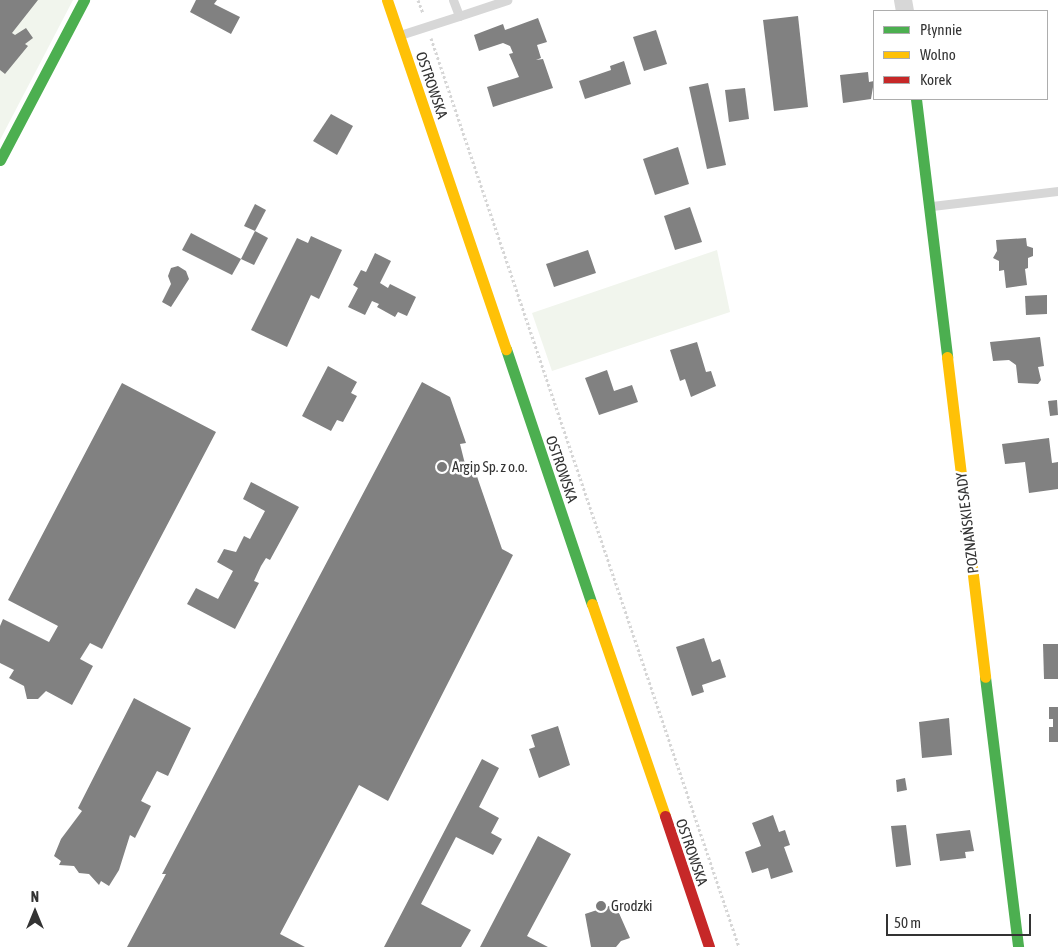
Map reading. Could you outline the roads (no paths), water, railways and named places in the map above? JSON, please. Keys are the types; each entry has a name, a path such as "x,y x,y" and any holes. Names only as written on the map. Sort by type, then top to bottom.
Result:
{"street":[{"path":"0,160 84,0"},
{"name":"OSTROWSKA","path":"387,0 708,947"},
{"name":"POZNAŃSKIE SADY","path":"916,100 1018,947"}],"lane":[{"path":"453,0 459,16"},
{"path":"399,36 507,0"},
{"path":"929,207 1058,191"}],"place":[{"name":"Argip Sp. z o.o.","path":"442,467"},
{"name":"Grodzki","path":"601,906"}]}
